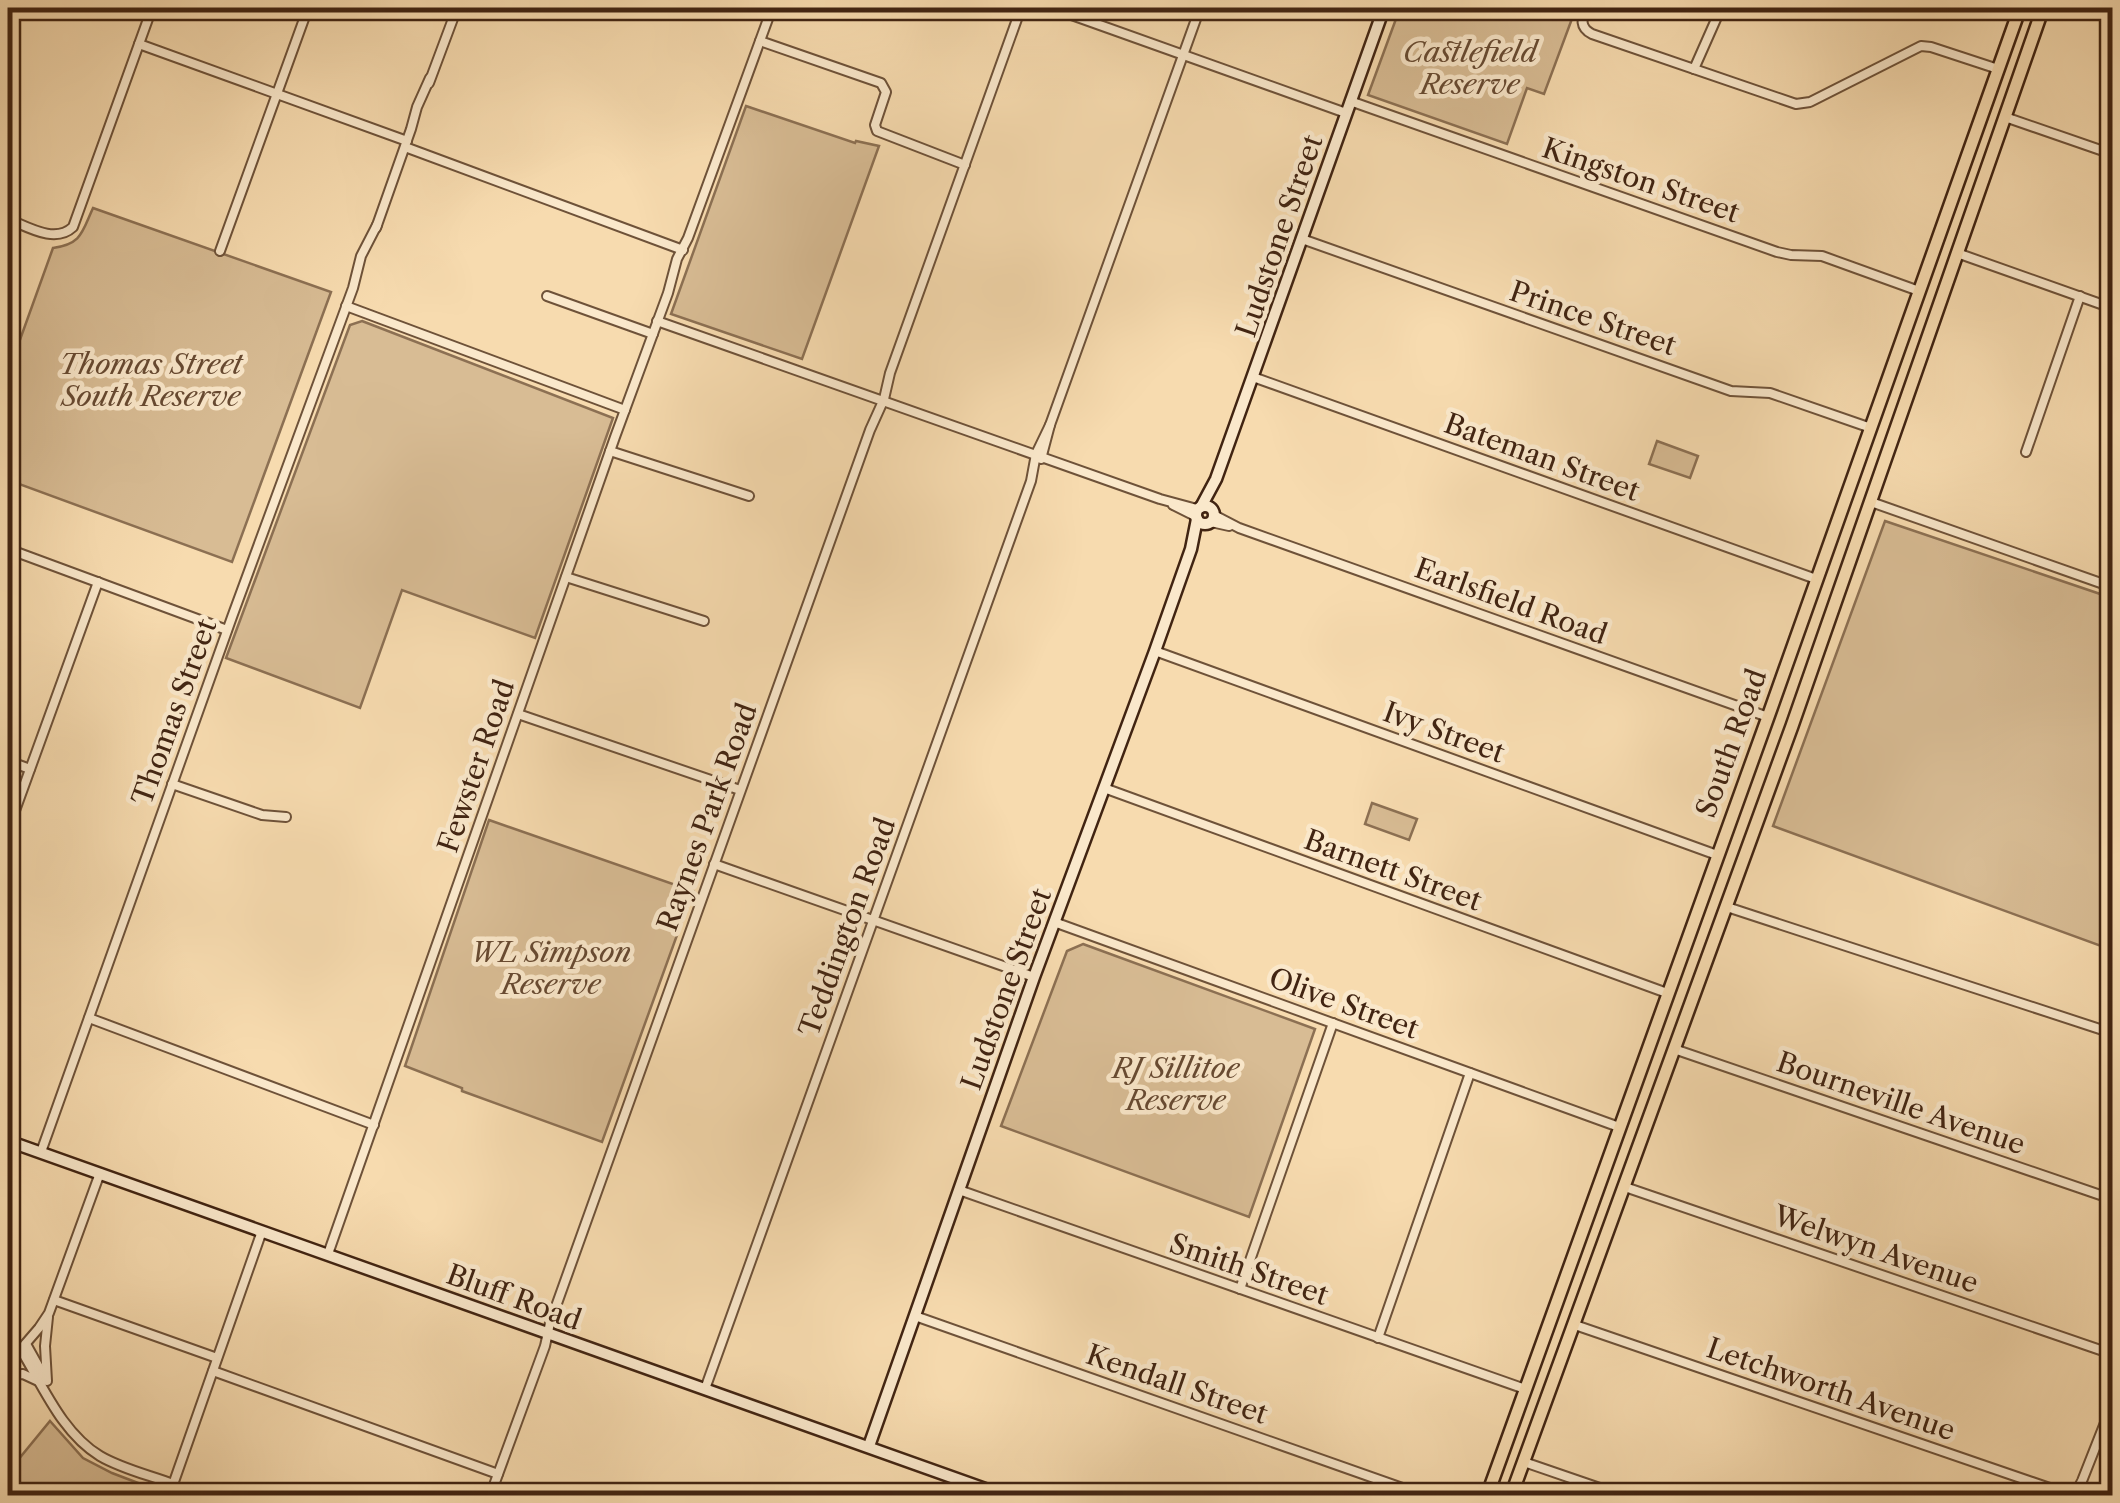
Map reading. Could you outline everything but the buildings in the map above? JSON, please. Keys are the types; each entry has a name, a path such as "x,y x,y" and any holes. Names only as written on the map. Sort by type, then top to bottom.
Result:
{"main road":[{"name":"South Road","path":"1487,1496 2020,8"},
{"name":"South Road","path":"1511,1496 1792,726 2042,8"},
{"path":"1919,291 1941,299"},
{"path":"1768,717 1792,726"},
{"path":"1619,1127 1643,1136"}],"street":[{"path":"8,219 52,235 62,235 73,227 152,8"},
{"path":"220,251 308,8"},
{"name":"Thomas Street","path":"41,1152 227,630 364,265 417,107 457,8"},
{"name":"Fewster Road","path":"328,1254 677,259 772,8"},
{"name":"Raynes Park Road","path":"490,1496 538,1352 1021,8"},
{"name":"Kingston Street","path":"1052,8 1782,253 1824,257 1919,291"},
{"name":"Teddington Road","path":"705,1389 1200,8"},
{"name":"Ludstone Street","path":"868,1446 1384,8"},
{"path":"1586,8 1583,28 1592,34 1796,104 1810,102 1920,46 1998,69"},
{"path":"1694,69 1720,8"},
{"path":"760,40 881,83 886,92 876,120 877,131 965,165"},
{"path":"139,44 683,250"},
{"path":"2005,117 2112,154"},
{"name":"Prince Street","path":"1302,239 1734,392 1770,393 1871,428"},
{"path":"1957,253 2112,308"},
{"path":"547,296 652,334"},
{"path":"2026,452 2080,296"},
{"path":"346,306 625,410"},
{"name":"Earlsfield Road","path":"657,322 1768,717"},
{"name":"Bateman Street","path":"1253,377 1816,579"},
{"path":"610,452 750,496"},
{"path":"1870,502 2112,588"},
{"path":"8,549 227,630"},
{"path":"566,577 704,621"},
{"path":"8,830 98,582"},
{"name":"Ivy Street","path":"1156,651 1717,855"},
{"path":"518,714 740,790"},
{"path":"8,761 30,769"},
{"path":"172,784 262,815 286,816"},
{"name":"Barnett Street","path":"1104,788 1667,993"},
{"path":"714,864 1034,978"},
{"path":"1727,907 2112,1034"},
{"name":"Olive Street","path":"1054,922 1619,1127"},
{"path":"89,1018 374,1125"},
{"path":"1240,1289 1333,1023"},
{"name":"Bourneville Avenue","path":"1674,1050 2112,1199"},
{"path":"1378,1338 1470,1073"},
{"name":"Bluff Road","path":"8,1140 1006,1496"},
{"path":"45,1382 49,1313 100,1174"},
{"name":"Welwyn Avenue","path":"1625,1187 2112,1354"},
{"name":"Smith Street","path":"958,1190 1525,1390"},
{"path":"169,1496 262,1231"},
{"path":"54,1300 217,1358"},
{"path":"8,1364 49,1313"},
{"name":"Kendall Street","path":"915,1316 1425,1496"},
{"name":"Letchworth Avenue","path":"1574,1324 2074,1496"},
{"path":"23,1347 76,1437 99,1456 173,1484"},
{"path":"213,1372 498,1474"},
{"path":"8,1375 23,1374 45,1382"},
{"path":"2074,1496 2112,1405"},
{"path":"1524,1462 1623,1496"},
{"path":"960,1494 965,1481"}],"green space":[{"name":"Castlefield Reserve","path":"1400,8 1576,8 1544,94 1527,88 1507,144 1368,95"},
{"path":"746,106 855,143 879,146 802,359 671,314"},
{"name":"Thomas Street South Reserve","path":"93,208 331,292 232,562 8,480 8,373 53,248 76,240"},
{"path":"362,321 613,418 535,638 402,590 360,708 226,658 350,325"},
{"path":"1657,441 1698,456 1690,478 1649,464"},
{"path":"1885,521 2112,598 2112,950 1773,826"},
{"path":"1372,803 1417,819 1409,840 1365,824"},
{"name":"WL Simpson Reserve","path":"489,820 693,891 602,1142 405,1066"},
{"name":"RJ Sillitoe Reserve","path":"1083,944 1315,1029 1249,1217 1001,1126 1067,951"},
{"path":"50,1421 83,1458 159,1491 157,1495 8,1495 9,1471"}]}
